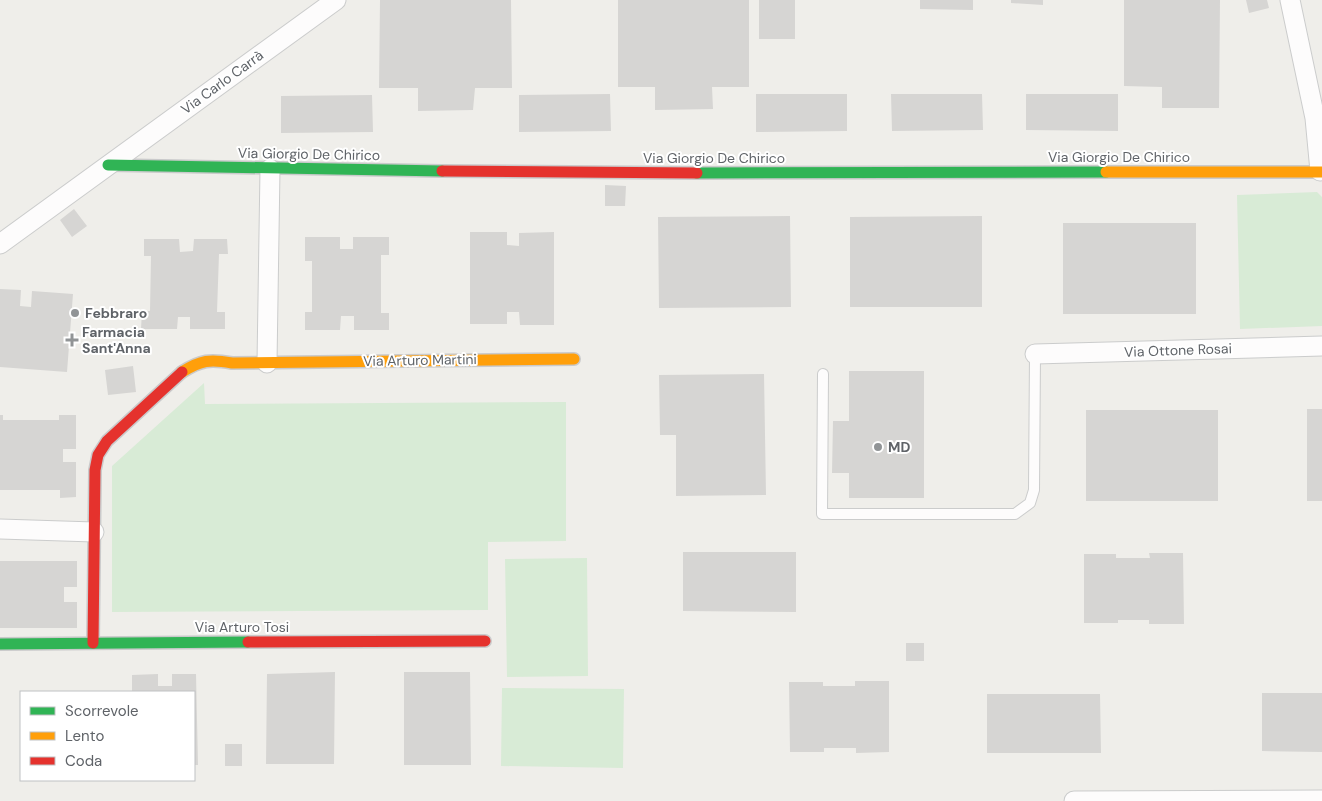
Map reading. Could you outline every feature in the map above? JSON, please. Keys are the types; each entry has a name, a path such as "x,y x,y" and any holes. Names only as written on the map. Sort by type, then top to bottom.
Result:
{"street":[{"name":"Via Carlo Carrà","path":"0,244 336,0"},
{"path":"1290,0 1315,118 1321,172"},
{"name":"Via Giorgio De Chirico","path":"108,165 270,169 779,174 1321,172"},
{"path":"266,363 270,169"},
{"name":"Via Ottone Rosai","path":"1035,354 1322,346"},
{"name":"Via Arturo Martini","path":"93,643 95,470 98,454 107,441 182,372 196,363 210,358 232,363 440,359 574,359"},
{"path":"0,529 94,532"},
{"name":"Via Arturo Tosi","path":"0,644 485,641"},
{"path":"1074,801 1322,800"}],"lane":[{"path":"823,374 822,514 1015,514 1030,503 1034,490 1035,354"}],"green space":[{"path":"1317,192 1322,197 1322,326 1240,329 1237,195"},
{"path":"204,383 205,404 566,402 566,541 488,542 488,610 112,612 112,466"},
{"path":"587,558 588,676 507,677 505,559"},
{"path":"502,688 624,689 623,768 501,766"}],"building":[{"path":"380,0 511,0 512,88 475,88 473,110 418,111 418,88 379,88"},
{"path":"618,0 749,0 749,87 712,87 713,109 655,110 655,87 618,87"},
{"path":"759,0 795,0 795,39 759,39"},
{"path":"920,0 973,0 973,10 920,9"},
{"path":"1011,0 1043,0 1043,5 1011,3"},
{"path":"1124,0 1220,0 1219,108 1162,108 1162,87 1124,86"},
{"path":"1246,0 1267,0 1269,8 1249,13"},
{"path":"610,94 611,131 519,132 519,95"},
{"path":"756,94 847,94 847,131 756,132"},
{"path":"891,94 982,94 983,130 892,131"},
{"path":"1026,94 1118,94 1118,131 1026,130"},
{"path":"372,95 373,132 281,133 281,96"},
{"path":"605,185 626,186 625,206 605,206"},
{"path":"74,209 87,226 72,237 60,220"},
{"path":"790,216 791,307 659,308 658,217"},
{"path":"982,216 982,307 850,307 850,217"},
{"path":"1063,223 1196,223 1196,314 1063,314"},
{"path":"470,232 507,232 507,245 519,246 519,233 554,232 554,325 520,325 519,312 507,312 507,324 470,324"},
{"path":"305,237 340,237 340,249 353,249 353,237 389,237 389,255 381,255 381,313 389,313 389,330 354,330 354,316 341,316 340,330 305,330 305,312 312,312 312,261 305,261"},
{"path":"144,239 179,239 180,252 193,251 194,239 227,239 228,254 219,254 217,312 225,312 225,329 190,329 190,317 178,317 177,329 141,329 142,311 150,311 151,256 144,256"},
{"path":"0,289 21,290 20,306 31,307 32,291 73,294 67,372 0,367"},
{"path":"133,366 136,392 108,395 105,370"},
{"name":"MD","path":"849,371 924,371 924,498 849,498 849,473 832,473 833,421 849,421"},
{"path":"764,374 766,495 676,496 676,435 660,435 659,375"},
{"path":"1307,409 1322,409 1322,501 1307,501"},
{"path":"1086,410 1218,410 1218,501 1086,501"},
{"path":"0,415 3,415 3,420 59,420 59,415 76,415 76,449 63,449 63,462 76,462 76,497 60,498 60,490 0,490"},
{"path":"683,552 796,552 796,612 683,611"},
{"path":"1149,553 1183,553 1184,624 1149,624 1149,620 1118,620 1118,623 1084,623 1084,554 1116,554 1116,558 1150,558"},
{"path":"0,561 77,561 77,587 64,587 64,602 77,602 77,628 0,628"},
{"path":"906,643 924,643 924,661 906,661"},
{"path":"335,672 334,764 266,764 267,674"},
{"path":"404,672 470,672 471,765 404,765"},
{"path":"158,674 158,686 172,686 172,674 196,674 198,765 195,765 195,691 132,691 132,675"},
{"path":"855,681 889,681 889,752 856,753 856,748 824,748 824,752 790,752 789,682 823,682 823,686 855,686"},
{"path":"1262,693 1322,693 1322,752 1262,751"},
{"path":"987,694 1100,694 1101,753 987,753"},
{"path":"225,744 242,744 242,766 225,766"}],"traffic: fast":[{"path":"108,165 442,171"},
{"path":"697,173 1106,172"},
{"path":"0,644 248,642"}],"traffic: slow":[{"path":"1106,172 1322,172"},
{"path":"182,372 200,363 212,361 232,363 574,359"}],"traffic: jam":[{"path":"442,171 697,173"},
{"path":"93,643 95,470 98,455 107,441 182,372"},
{"path":"248,642 485,641"}],"place":[{"name":"Febbraro","path":"75,313"},
{"name":"Farmacia Sant'Anna","path":"72,340"},
{"name":"MD","path":"878,447"}]}
